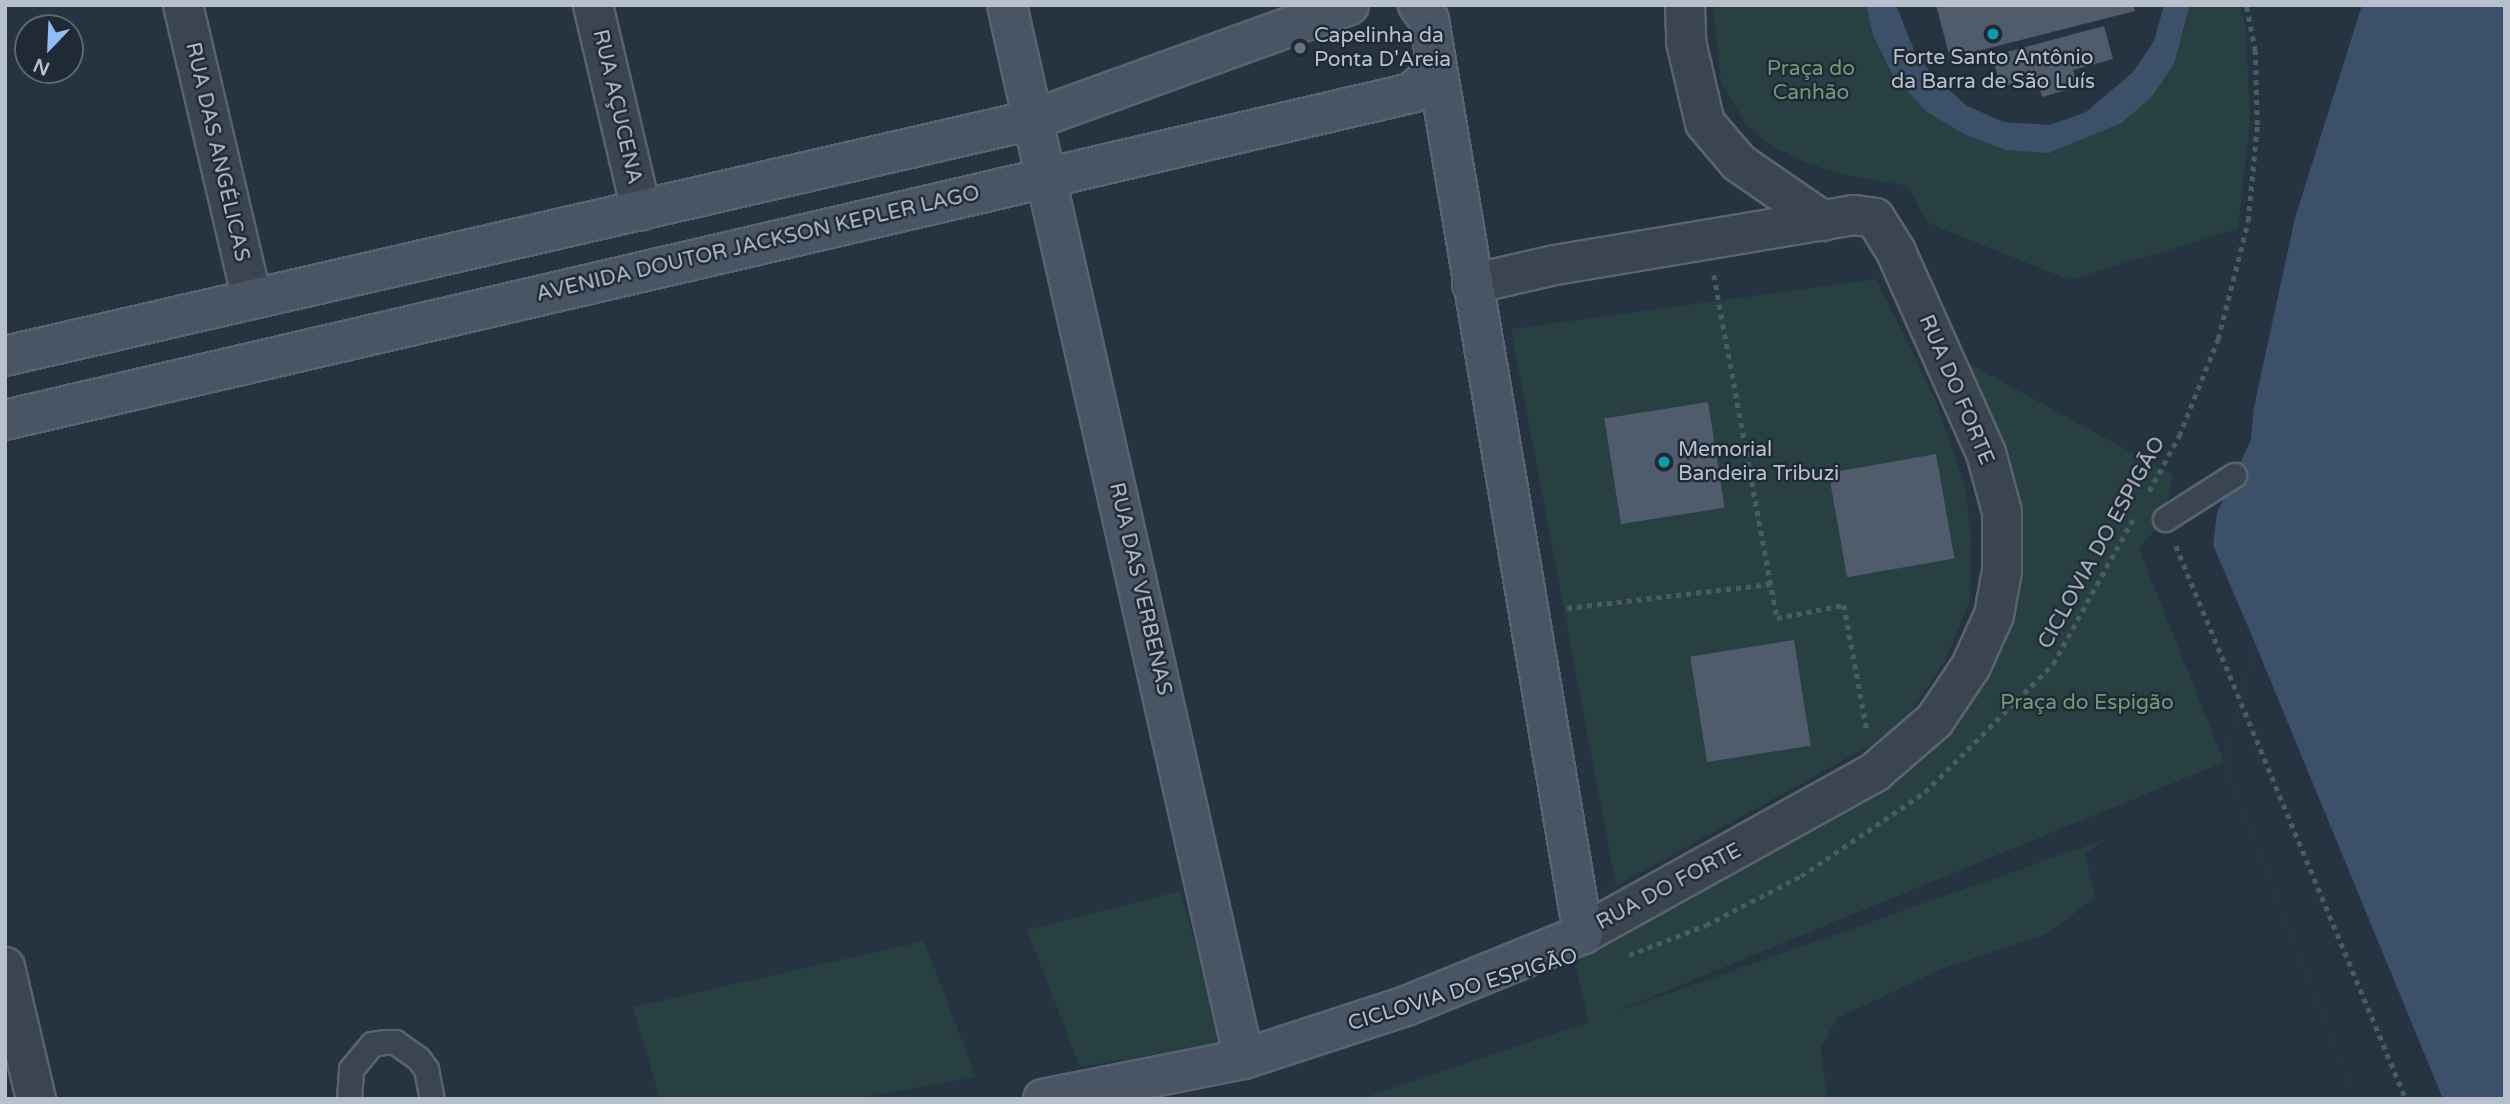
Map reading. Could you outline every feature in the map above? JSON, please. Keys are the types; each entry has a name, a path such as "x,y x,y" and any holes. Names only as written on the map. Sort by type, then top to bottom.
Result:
{"main road":[{"name":"RUA DAS VERBENAS","path":"1007,5 1244,1059"},
{"path":"5,356 1032,120 1349,5"},
{"path":"1418,5 1429,20 1436,62"},
{"name":"AVENIDA DOUTOR JACKSON KEPLER LAGO","path":"5,421 1411,93 1430,77 1436,62"},
{"name":"RUA DO FORTE","path":"1043,1099 1244,1059 1406,1006 1583,934 1436,62"},
{"path":"457,252 470,311"}],"street":[{"name":"RUA DAS ANGÉLICAS","path":"183,5 252,299"},
{"name":"RUA AÇUCENA","path":"593,5 641,210"},
{"path":"1685,5 1686,42 1705,123 1739,163 1823,221"},
{"name":"RUA DO FORTE","path":"1472,284 1854,215 1875,218 1883,225 1986,453 2005,534 1994,615 1971,666 1934,721 1875,772 1583,934"},
{"path":"5,967 36,1099"}],"lane":[{"path":"2165,519 2234,475"},
{"path":"349,1099 351,1069 372,1044 385,1042 395,1042 418,1058 426,1069 432,1099"}],"path":[{"name":"CICLOVIA DO ESPIGÃO","path":"2147,494 2179,436 2218,339 2248,221 2257,125 2255,51 2246,5"},
{"path":"1708,240 1777,618 1844,606 1875,772"},
{"name":"CICLOVIA DO ESPIGÃO","path":"1621,958 1706,925 1801,876 1926,792 2053,664 2140,506"},
{"path":"2165,519 2406,1099"},
{"path":"1528,612 1771,584"}],"green space":[{"name":"Praça do Canhão","path":"1713,5 1866,5 1873,35 1893,76 2048,153 2121,123 2184,32 2190,5 2240,5 2246,30 2250,122 2238,229 2069,280 1928,223 1907,186 1839,174 1805,162 1769,145 1746,124 1721,83"},
{"path":"1876,279 1935,399 1965,486 1971,538 1970,600 1944,663 1898,730 1616,886 1511,329"},
{"name":"Praça do Espigão","path":"1957,357 2173,475 2165,519 2139,549 2224,762 1615,1012 2109,838 2085,853 2095,898 2046,934 1942,969 1839,1017 1820,1047 1828,1099 1360,1099 1589,1022 1571,948 1813,831 1892,779 2014,594"},
{"path":"1180,891 1224,1043 1080,1067 1027,930"},
{"path":"924,941 976,1077 855,1099 660,1099 633,1007"}],"water":[{"path":"1866,5 1896,5 1914,50 1933,76 1967,106 2004,122 2050,125 2086,112 2133,72 2154,41 2164,5 2190,5 2174,64 2151,98 2121,123 2049,153 2006,150 1966,135 1927,112 1893,76 1873,35"},
{"path":"2362,5 2505,5 2505,1099 2355,1099 2224,762 2255,643 2213,545 2217,513 2251,440 2254,407 2295,218"}],"pier":[{"path":"2255,643 2443,1099 2355,1099 2224,762"}],"building":[{"name":"Forte Santo Antônio da Barra de São Luís","path":"1936,5 2134,5 2135,11 1950,58"},
{"name":"Forte Santo Antônio da Barra de São Luís","path":"2104,26 2113,59 2073,70 2078,87 2042,97 2037,77 2001,87 1992,56"},
{"name":"Memorial Bandeira Tribuzi","path":"1708,402 1725,508 1621,524 1604,418"},
{"path":"1936,454 1954,558 1847,577 1829,473"},
{"path":"1794,640 1811,746 1707,762 1690,656"}],"place":[{"name":"Forte Santo Antônio da Barra de São Luís","path":"1993,34"},
{"name":"Capelinha da Ponta D'Areia","path":"1300,48"},
{"name":"Memorial Bandeira Tribuzi","path":"1664,462"}]}
